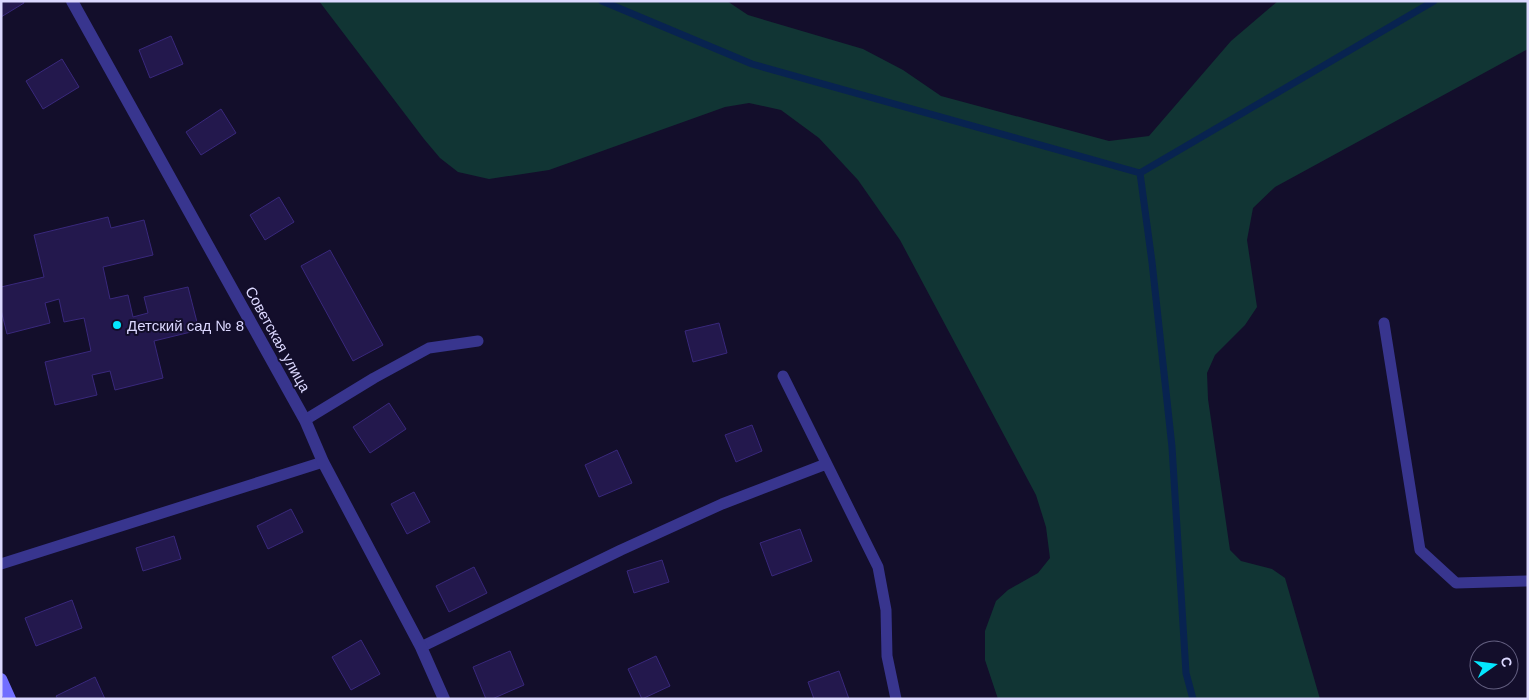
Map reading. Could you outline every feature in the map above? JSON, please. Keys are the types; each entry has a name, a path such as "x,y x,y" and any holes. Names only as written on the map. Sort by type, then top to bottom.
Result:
{"street":[{"name":"Советская улица","path":"72,1 305,420 322,462 421,647 444,699"}],"lane":[{"path":"1384,322 1420,550 1456,583 1528,581"},
{"path":"305,420 374,378 430,348 478,341"},
{"path":"783,376 878,567 886,610 887,656 896,699"},
{"path":"1,564 322,462"},
{"path":"421,647 621,550 722,504 826,464"}],"green space":[{"path":"319,1 727,1 748,15 863,49 903,70 941,96 1109,141 1149,136 1231,41 1278,1 1528,1 1528,49 1275,187 1253,208 1247,240 1257,307 1245,325 1215,355 1207,373 1208,399 1230,550 1241,561 1272,569 1285,578 1320,699 998,699 985,660 985,631 996,601 1008,590 1038,573 1050,558 1046,527 1036,495 900,240 858,180 819,138 781,110 749,103 725,107 549,170 489,179 458,172 440,158 424,139"}],"building":[{"path":"1,1 23,1 24,3 1,17"},
{"path":"171,36 183,64 150,78 139,50"},
{"path":"62,59 79,87 43,109 26,81"},
{"path":"221,109 236,133 201,155 186,132"},
{"path":"279,197 294,222 265,240 250,215"},
{"path":"108,217 111,228 144,220 153,255 103,267 110,299 128,295 133,317 148,313 144,297 188,287 199,330 154,341 163,378 115,390 110,371 92,375 97,395 55,405 45,362 91,351 84,318 64,322 59,299 45,303 50,323 7,334 1,310 1,287 44,277 34,235"},
{"path":"330,250 383,345 353,361 301,266"},
{"path":"719,323 727,353 693,362 685,331"},
{"path":"389,403 406,429 370,453 353,427"},
{"path":"752,425 762,451 736,462 725,435"},
{"path":"617,450 632,483 599,497 585,465"},
{"path":"414,492 430,522 407,534 391,504"},
{"path":"291,509 303,532 268,549 257,526"},
{"path":"800,529 812,561 772,576 760,543"},
{"path":"174,536 181,559 143,571 136,548"},
{"path":"662,560 669,582 634,593 627,571"},
{"path":"474,567 487,593 449,612 436,586"},
{"path":"72,600 82,628 36,646 25,618"},
{"path":"361,640 380,674 351,690 332,657"},
{"path":"510,651 524,685 492,699 486,699 473,667"},
{"path":"656,656 670,686 642,699 628,669"},
{"path":"839,671 849,699 814,699 808,682"},
{"path":"95,677 105,699 58,699 56,696"}],"waterway":[{"path":"602,1 752,64 1140,173"},
{"path":"1193,699 1186,673 1172,447 1152,262 1140,173 1434,1"}],"place":[{"name":"Детский сад № 8","path":"117,325"}]}
